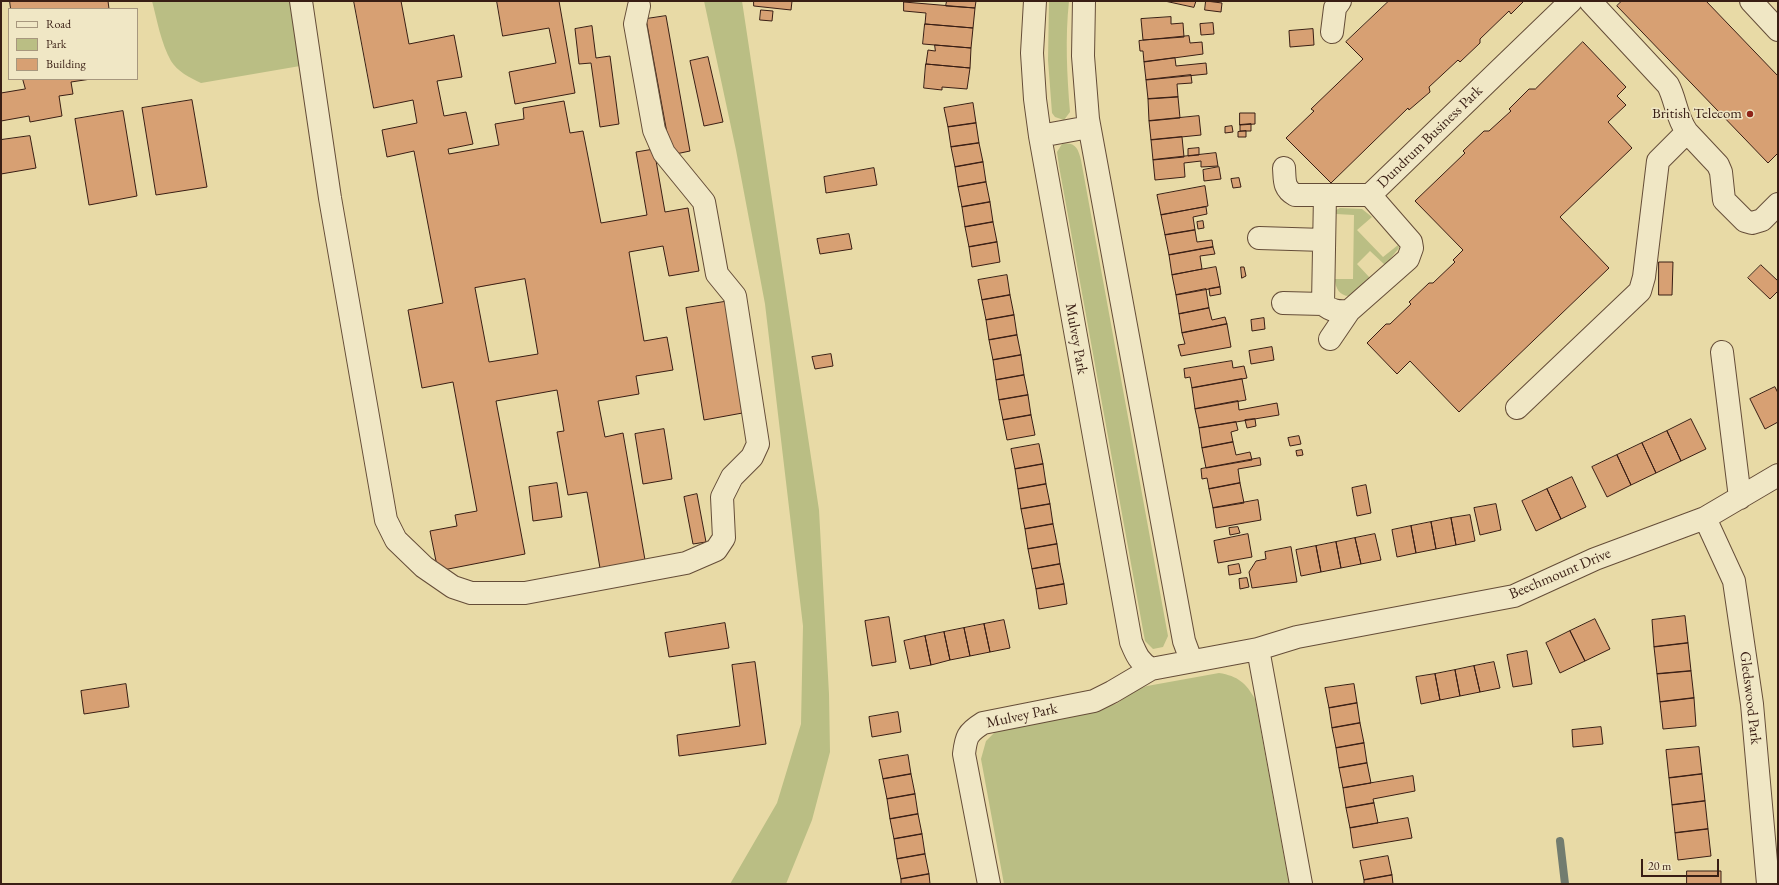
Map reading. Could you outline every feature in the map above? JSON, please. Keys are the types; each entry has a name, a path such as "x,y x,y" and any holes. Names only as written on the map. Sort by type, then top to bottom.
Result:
{"street":[{"path":"301,1 330,198 386,520 396,540 424,567 453,587 471,593 525,593 686,563 716,550 724,538 722,497 732,477 752,457 758,444 735,296 717,274 704,202 664,153 654,130 635,24 637,3"},
{"name":"Mulvey Park","path":"1035,1 1032,53 1035,99 1040,136 1132,642 1136,654 1142,663 1150,668"},
{"path":"1084,1 1084,74 1089,127 1183,633 1191,660"},
{"path":"1332,32 1335,8 1340,1"},
{"name":"Dundrum Business Park","path":"1349,311 1408,259 1412,248 1411,242 1370,195 1571,1"},
{"path":"1590,1 1668,85 1672,92 1678,118 1687,132 1718,165 1721,172 1724,200 1745,221 1752,223 1762,220 1778,204"},
{"path":"1751,1 1778,30"},
{"path":"1040,136 1089,127"},
{"path":"1517,408 1640,291 1644,277 1658,161 1687,132"},
{"path":"1284,168 1285,186 1295,195 1370,195"},
{"path":"1323,304 1325,195"},
{"path":"1259,238 1324,240"},
{"path":"1282,303 1323,304 1336,311 1349,311"},
{"path":"1330,339 1349,311"},
{"path":"1722,352 1740,498"},
{"name":"Beechmount Drive","path":"1258,649 1299,636 1514,596 1595,559 1705,518 1778,475"},
{"name":"Gledswood Park","path":"1705,518 1734,581 1752,704 1768,884"},
{"path":"1258,649 1300,884"},
{"name":"Mulvey Park","path":"988,884 964,754 966,738 974,729 992,720 1094,701 1112,692 1150,668 1258,649"}],"green space":[{"path":"152,1 292,1 300,66 201,83 180,71 171,61 162,39"},
{"path":"704,1 742,1 819,510 829,694 830,752 812,820 786,884 730,884 777,803 801,724 803,626 765,304 736,150"},
{"path":"1049,1 1069,1 1067,56 1070,112 1064,120 1055,117 1052,113 1048,60"},
{"path":"1062,144 1073,145 1079,152 1081,160 1168,636 1163,647 1153,649 1145,641 1059,166 1057,152"},
{"path":"1340,208 1362,209 1372,217 1357,230 1383,257 1398,245 1399,248 1385,265 1370,251 1357,264 1370,278 1349,296 1343,295 1339,291 1335,279 1353,279 1354,215 1336,214 1336,210"},
{"path":"1219,673 1226,674 1241,681 1255,699 1289,884 1004,884 981,759 986,741 995,732 1017,721 1116,704 1136,690 1147,686"}],"building":[{"path":"10,1 108,1 109,8 11,8"},
{"path":"354,1 401,1 409,44 454,35 462,77 437,81 444,116 466,112 473,144 448,149 449,154 499,145 495,124 524,119 523,108 564,101 570,133 583,131 601,223 647,215 636,152 654,149 665,212 688,208 699,271 669,276 663,246 629,252 644,341 667,337 673,370 636,376 639,394 598,401 605,437 623,433 645,560 600,568 587,492 568,495 557,432 564,431 557,390 496,401 525,554 438,571 430,531 457,526 455,515 477,511 453,382 422,388 408,310 443,303 414,151 387,157 382,130 417,123 413,100 374,108","holes":["525,279 538,354 489,362 475,288"]},
{"path":"497,1 559,1 575,93 515,104 509,72 556,63 549,28 503,36"},
{"path":"754,1 792,1 791,10 754,6"},
{"path":"947,1 976,1 975,8 946,6"},
{"path":"1165,1 1196,1 1194,7"},
{"path":"1206,1 1222,3 1221,12 1205,10"},
{"path":"1389,1 1524,1 1511,14 1509,11 1480,39 1480,43 1460,62 1458,60 1429,87 1430,92 1409,110 1408,108 1331,183 1286,138 1314,111 1311,109 1363,59 1346,42"},
{"name":"British Telecom","path":"1622,1 1706,1 1778,76 1778,153 1768,163 1617,6"},
{"path":"904,2 975,8 973,28 925,24 926,13 904,11"},
{"path":"761,10 773,11 772,21 760,20"},
{"path":"666,16 690,151 671,155 646,19"},
{"path":"1171,17 1171,24 1183,23 1184,37 1143,40 1141,19"},
{"path":"1213,23 1214,34 1201,35 1200,24"},
{"path":"925,24 973,28 971,48 923,44"},
{"path":"592,26 596,58 610,56 619,124 600,127 591,63 579,64 575,29"},
{"path":"1313,29 1314,45 1290,47 1289,31"},
{"path":"1189,36 1190,43 1202,42 1203,54 1144,62 1143,51 1140,51 1139,41"},
{"path":"1583,42 1626,87 1617,96 1626,105 1608,122 1632,148 1560,217 1609,268 1459,412 1410,361 1397,374 1367,343 1386,324 1390,324 1411,304 1409,302 1429,283 1433,283 1455,262 1453,260 1463,250 1415,201 1465,153 1463,151 1484,131 1489,131 1511,111 1509,109 1529,89 1535,89"},
{"path":"935,45 971,48 970,68 926,64 928,50 935,51"},
{"path":"708,57 723,122 704,126 690,61"},
{"path":"1175,58 1176,66 1206,63 1207,74 1146,80 1144,62"},
{"path":"926,64 970,68 967,89 942,87 942,90 924,88"},
{"path":"1191,75 1192,83 1177,84 1178,97 1148,99 1146,80"},
{"path":"23,80 84,80 71,82 73,94 59,96 62,116 30,122 29,116 1,121 1,93 25,89"},
{"path":"1178,97 1180,118 1149,121 1148,99"},
{"path":"192,100 207,187 156,195 142,108"},
{"path":"973,103 976,123 948,127 944,108"},
{"path":"123,111 137,196 89,205 75,119"},
{"path":"1240,113 1255,113 1255,124 1240,125"},
{"path":"1199,116 1201,135 1151,140 1149,121"},
{"path":"976,123 979,143 951,147 948,127"},
{"path":"1251,124 1251,131 1240,131 1240,125"},
{"path":"1232,126 1233,132 1225,133 1225,127"},
{"path":"1246,131 1246,137 1238,137 1238,132"},
{"path":"30,136 36,168 1,174 1,140"},
{"path":"1182,137 1184,157 1153,160 1151,140"},
{"path":"979,143 983,162 955,167 951,147"},
{"path":"1199,148 1199,155 1188,156 1188,149"},
{"path":"1216,153 1218,166 1201,167 1201,161 1184,163 1185,177 1155,180 1153,160"},
{"path":"983,162 986,182 958,187 955,167"},
{"path":"1219,167 1221,179 1204,181 1203,170"},
{"path":"874,168 877,185 826,193 824,177"},
{"path":"1239,178 1241,187 1233,188 1231,179"},
{"path":"986,182 990,202 962,207 958,187"},
{"path":"1205,186 1208,206 1161,215 1157,195"},
{"path":"990,202 993,222 965,227 962,207"},
{"path":"1206,207 1207,214 1193,217 1195,230 1165,235 1161,215"},
{"path":"1203,221 1204,228 1198,229 1197,222"},
{"path":"993,222 997,242 969,247 965,227"},
{"path":"1195,230 1197,242 1212,240 1213,247 1169,255 1165,235"},
{"path":"849,234 852,249 820,254 817,239"},
{"path":"997,242 1000,262 972,267 969,247"},
{"path":"1213,247 1215,254 1200,256 1202,269 1172,275 1169,255"},
{"path":"1659,262 1673,262 1672,295 1659,295"},
{"path":"1761,265 1778,281 1778,291 1770,299 1748,278"},
{"path":"1216,267 1220,287 1176,295 1172,275"},
{"path":"1241,267 1244,267 1246,276 1242,278"},
{"path":"1007,275 1010,295 982,300 978,280"},
{"path":"1220,287 1221,294 1210,296 1209,289"},
{"path":"1206,289 1209,308 1179,314 1176,295"},
{"path":"1010,295 1014,315 986,320 982,300"},
{"path":"730,301 748,412 704,420 686,308"},
{"path":"1209,308 1212,320 1225,317 1227,324 1182,333 1179,314"},
{"path":"1014,315 1017,335 989,340 986,320"},
{"path":"1264,318 1265,329 1252,331 1251,320"},
{"path":"1227,324 1231,347 1181,356 1178,345 1185,344 1182,333"},
{"path":"1017,335 1021,355 993,360 989,340"},
{"path":"1272,347 1274,360 1251,364 1249,351"},
{"path":"831,354 833,366 815,369 812,357"},
{"path":"1021,355 1024,375 996,380 993,360"},
{"path":"1232,361 1233,368 1244,366 1247,378 1192,388 1190,377 1185,378 1184,369"},
{"path":"1024,375 1028,395 999,400 996,380"},
{"path":"1242,379 1246,400 1195,409 1192,388"},
{"path":"1775,387 1778,393 1778,422 1765,429 1750,399"},
{"path":"1028,395 1031,415 1003,420 999,400"},
{"path":"1238,401 1239,410 1277,403 1279,415 1199,428 1195,409"},
{"path":"1031,415 1035,435 1007,440 1003,420"},
{"path":"1255,419 1256,426 1247,428 1245,420"},
{"path":"1691,419 1706,449 1681,461 1667,431"},
{"path":"1236,422 1238,430 1231,432 1233,442 1202,448 1199,428"},
{"path":"664,429 672,479 643,484 635,434"},
{"path":"1667,431 1681,461 1656,473 1642,443"},
{"path":"1299,436 1301,444 1290,446 1288,438"},
{"path":"1233,442 1236,455 1250,452 1252,460 1206,468 1202,448"},
{"path":"1642,443 1656,473 1631,485 1617,455"},
{"path":"1039,444 1043,464 1015,469 1011,449"},
{"path":"1302,450 1303,455 1297,456 1296,451"},
{"path":"1617,455 1631,485 1607,497 1592,467"},
{"path":"1260,458 1261,465 1238,469 1240,483 1209,489 1207,478 1202,479 1201,469"},
{"path":"1043,464 1046,484 1018,489 1015,469"},
{"path":"1572,477 1586,507 1561,519 1547,489"},
{"path":"557,483 562,517 533,521 529,487"},
{"path":"1240,483 1244,503 1213,508 1209,489"},
{"path":"1046,484 1050,504 1021,509 1018,489"},
{"path":"1366,485 1371,513 1357,516 1352,488"},
{"path":"1547,489 1561,519 1536,531 1522,501"},
{"path":"697,494 706,542 693,544 684,497"},
{"path":"1258,500 1261,520 1216,528 1213,508"},
{"path":"1050,504 1053,524 1025,529 1021,509"},
{"path":"1496,504 1501,530 1480,535 1474,508"},
{"path":"1470,515 1475,541 1456,545 1451,518"},
{"path":"1451,518 1456,545 1436,549 1431,522"},
{"path":"1431,522 1436,549 1416,553 1411,526"},
{"path":"1053,524 1057,544 1028,549 1025,529"},
{"path":"1411,526 1416,553 1397,557 1392,530"},
{"path":"1238,527 1240,533 1230,535 1229,528"},
{"path":"1248,534 1252,557 1218,563 1214,541"},
{"path":"1375,534 1381,560 1361,564 1355,538"},
{"path":"1355,538 1361,564 1341,568 1336,542"},
{"path":"1336,542 1341,568 1321,572 1316,546"},
{"path":"1057,544 1060,564 1032,569 1028,549"},
{"path":"1316,546 1321,572 1301,576 1296,550"},
{"path":"1291,547 1297,582 1252,588 1249,572 1256,561 1266,559 1265,552"},
{"path":"1060,564 1064,584 1036,589 1032,569"},
{"path":"1239,564 1241,573 1229,575 1228,566"},
{"path":"1247,578 1249,587 1240,589 1239,579"},
{"path":"1064,584 1067,604 1039,609 1036,589"},
{"path":"1685,616 1688,643 1654,647 1652,620"},
{"path":"889,617 896,662 872,666 865,621"},
{"path":"1595,619 1610,649 1585,661 1570,631"},
{"path":"1004,620 1010,648 990,652 984,624"},
{"path":"725,623 729,648 669,657 665,633"},
{"path":"984,624 990,652 970,656 964,628"},
{"path":"964,628 970,656 950,660 944,632"},
{"path":"1570,631 1585,661 1560,673 1546,643"},
{"path":"944,632 950,660 931,665 925,636"},
{"path":"925,636 931,665 910,669 904,641"},
{"path":"1688,643 1691,671 1657,674 1654,647"},
{"path":"1527,651 1532,684 1513,687 1507,655"},
{"path":"755,662 766,744 679,756 677,735 740,726 732,665"},
{"path":"1494,662 1500,688 1480,692 1474,666"},
{"path":"1474,666 1480,692 1460,696 1455,670"},
{"path":"1455,670 1460,696 1440,700 1435,674"},
{"path":"1691,671 1694,698 1660,702 1657,674"},
{"path":"1435,674 1440,700 1421,704 1416,677"},
{"path":"126,684 129,707 84,714 81,691"},
{"path":"1354,684 1357,703 1329,708 1325,688"},
{"path":"1694,698 1696,726 1663,729 1660,702"},
{"path":"1357,703 1360,723 1332,728 1329,708"},
{"path":"898,712 901,732 872,737 869,717"},
{"path":"1360,723 1364,743 1336,748 1332,728"},
{"path":"1601,727 1603,744 1573,747 1572,730"},
{"path":"1364,743 1367,763 1339,768 1336,748"},
{"path":"1699,747 1702,774 1669,778 1666,750"},
{"path":"908,755 911,774 883,779 879,760"},
{"path":"1367,763 1371,783 1343,788 1339,768"},
{"path":"911,774 915,794 887,799 883,779"},
{"path":"1702,774 1705,801 1672,805 1669,778"},
{"path":"1413,776 1415,791 1373,799 1374,803 1346,808 1343,788"},
{"path":"915,794 918,814 890,819 887,799"},
{"path":"1705,801 1708,829 1675,833 1672,805"},
{"path":"1374,803 1378,823 1350,828 1346,808"},
{"path":"918,814 922,834 894,839 890,819"},
{"path":"1408,818 1412,838 1353,848 1350,828"},
{"path":"1708,829 1711,856 1678,860 1675,833"},
{"path":"922,834 925,854 897,859 894,839"},
{"path":"925,854 929,874 901,879 897,859"},
{"path":"1388,856 1392,875 1364,880 1360,861"},
{"path":"1687,871 1721,871 1721,884 1687,884"},
{"path":"929,874 930,884 901,884 901,879"},
{"path":"1392,875 1393,884 1364,884 1364,880"}],"waterway":[{"path":"1560,841 1565,884"}],"place":[{"name":"British Telecom","path":"1750,114"}]}
